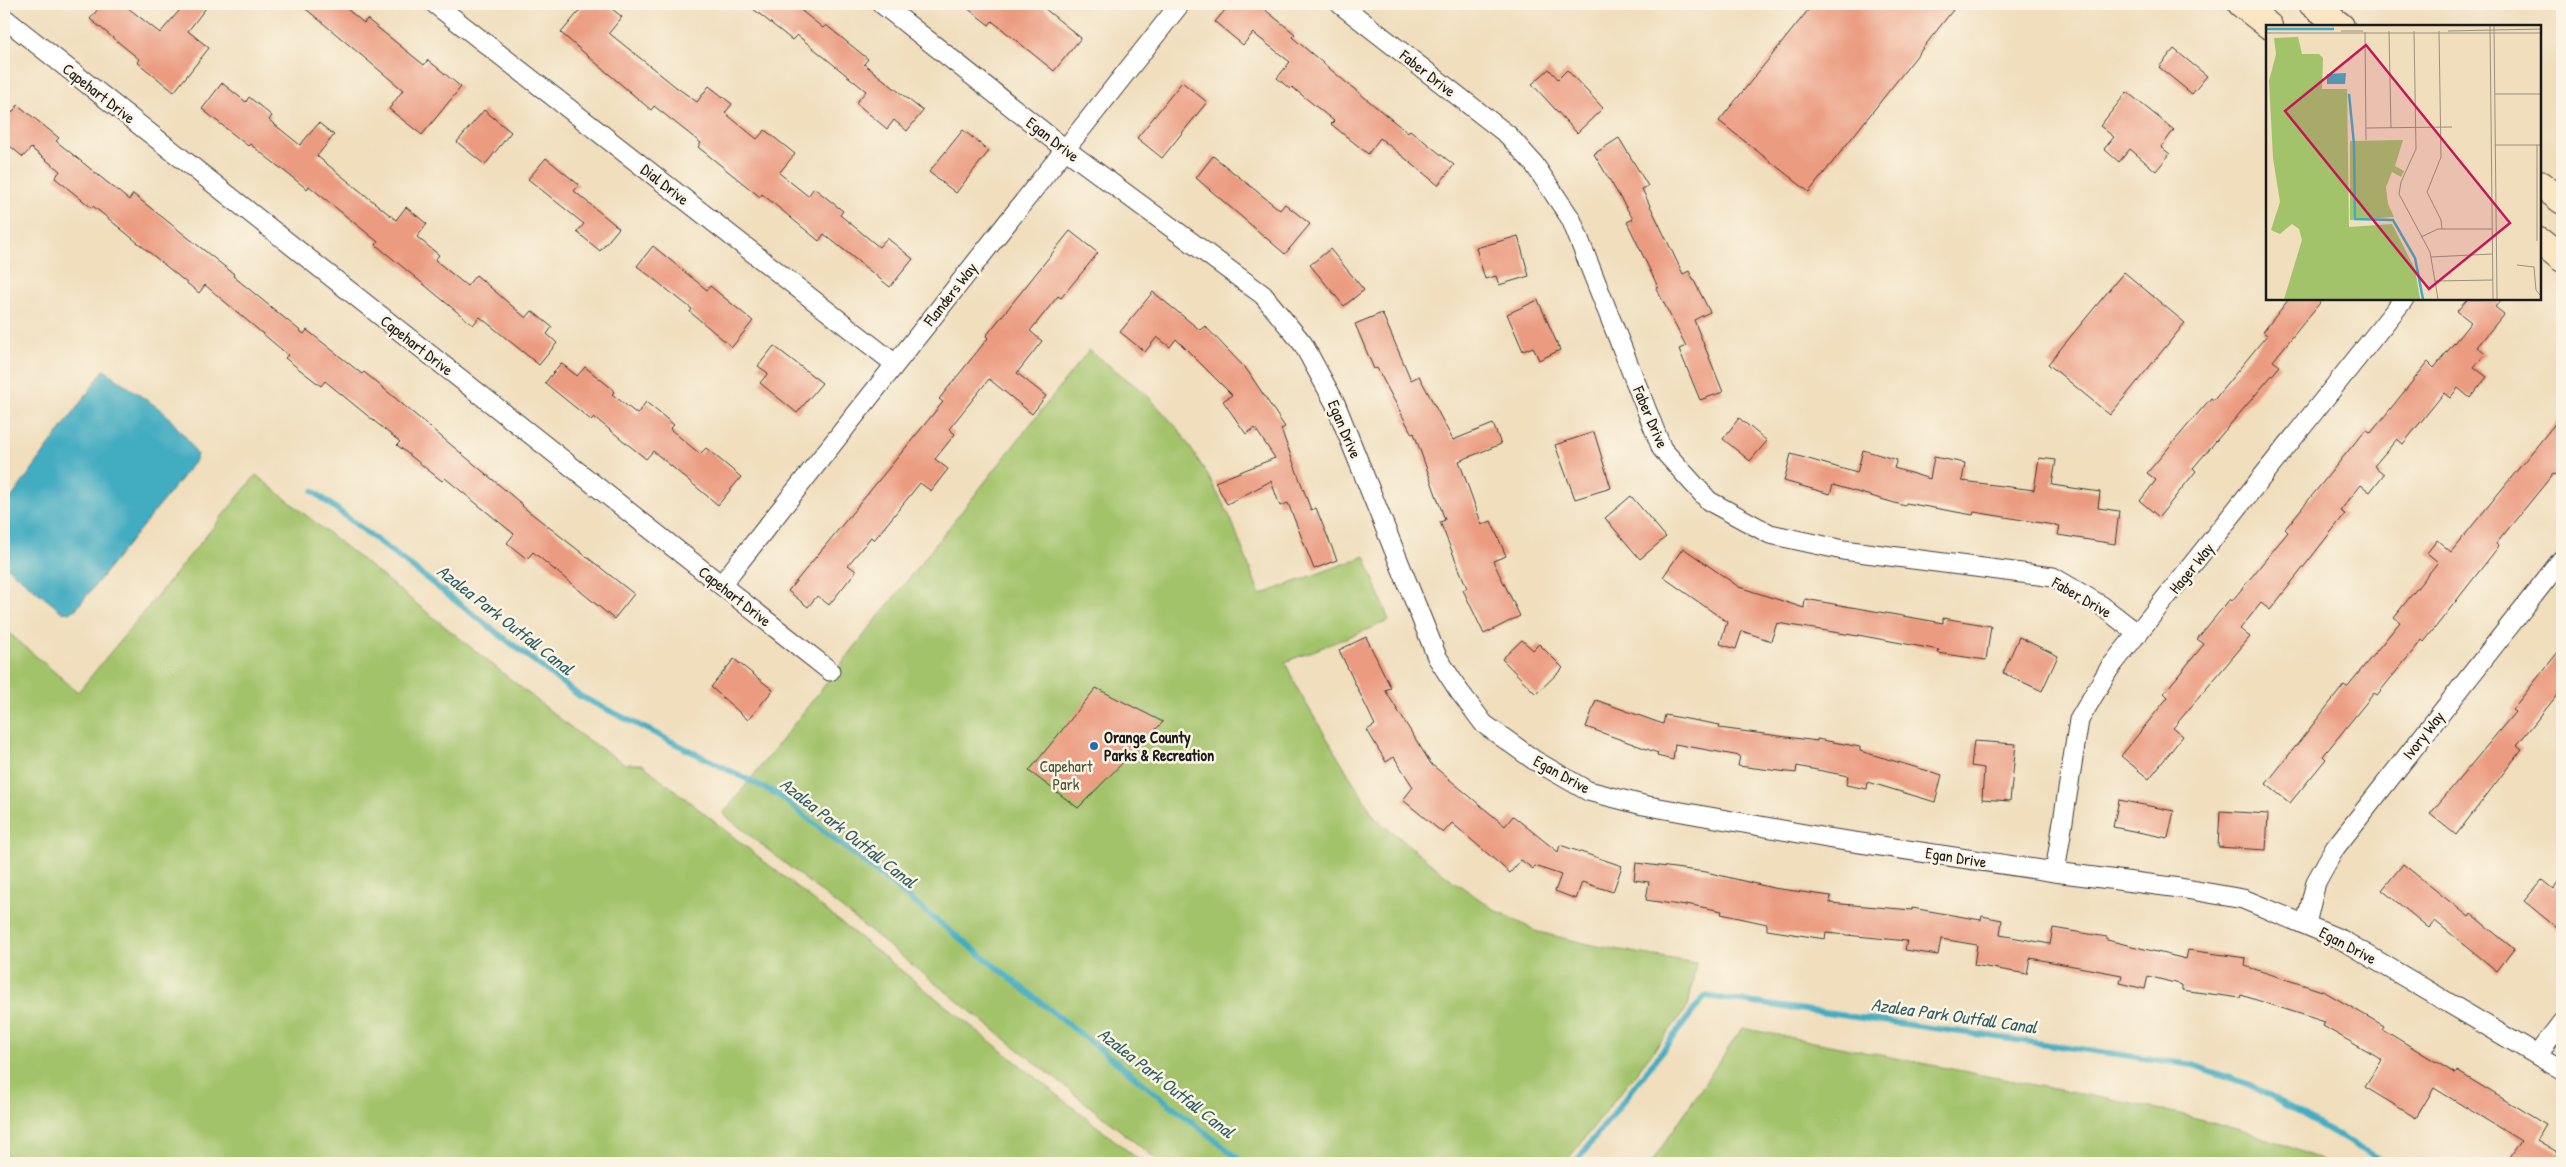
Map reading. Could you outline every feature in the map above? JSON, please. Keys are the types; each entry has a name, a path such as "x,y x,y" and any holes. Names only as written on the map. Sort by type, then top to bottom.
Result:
{"main road":[{"path":"2241,4 2269,25"},
{"path":"2312,4 2339,25"},
{"path":"2541,185 2562,202"},
{"path":"2541,242 2562,259"}],"street":[{"name":"Dial Drive","path":"435,4 895,364"},
{"name":"Egan Drive","path":"882,4 1066,149 1263,295 1303,344 1335,403 1437,657 1458,691 1484,724 1534,760 1588,791 1643,805 1827,838 2054,872 2180,888 2243,899 2342,940 2562,1070"},
{"name":"Flanders Way","path":"721,585 1180,4"},
{"name":"Faber Drive","path":"1340,4 1508,135 1534,164 1570,219 1662,449 1709,501 1770,534 1843,550 2053,577 2102,606 2138,634"},
{"name":"Capehart Drive","path":"4,18 830,671"},
{"name":"Hager Way","path":"2054,872 2079,720 2109,669 2403,300"},
{"name":"Ivory Way","path":"2306,924 2316,882 2335,848 2562,559"},
{"path":"2537,1054 2562,1022"}],"green space":[{"name":"Capehart Park","path":"1089,350 1146,394 1179,430 1207,474 1231,519 1260,595 1365,556 1389,621 1285,662 1298,690 1375,818 1452,880 1492,908 1538,932 1597,946 1696,963 1688,1007 1565,1163 1161,1163 723,814"},
{"path":"256,475 579,734 625,764 642,764 1143,1163 4,1163 4,629 78,692"},
{"path":"1742,1028 2190,1116 2260,1136 2326,1163 1651,1163"}],"water":[{"path":"104,370 164,412 188,440 197,455 195,461 76,609 70,613 62,612 4,565 4,508"}],"building":[{"path":"102,4 123,4 160,33 185,4 209,4 188,31 209,48 174,92 137,62 139,59 90,19"},
{"path":"300,4 341,4 364,23 367,19 424,65 428,60 461,87 422,135 389,109 403,90"},
{"path":"585,4 606,4 622,17 609,33 697,102 709,86 732,104 725,113 757,139 765,130 795,154 779,173 808,196 814,188 843,211 840,215 879,247 887,238 913,259 890,287 824,234 819,241 762,194 760,197 698,147 701,143 654,106 651,110 561,33"},
{"path":"747,4 793,4 823,28 826,25 868,59 864,64 923,111 907,131 894,120 887,129 856,103 866,91 797,35 792,40"},
{"path":"962,4 1039,4 1081,38 1054,71 992,21 989,25"},
{"path":"1230,4 1258,4 1295,34 1292,37 1342,79 1408,133 1410,130 1454,165 1438,185 1380,138 1368,154 1331,124 1334,121 1292,87 1290,89 1277,78 1290,62 1253,33 1243,45 1215,22"},
{"path":"1813,4 1944,4 1953,10 1809,192 1719,121"},
{"path":"2174,49 2207,76 2192,94 2159,67"},
{"path":"1549,69 1558,79 1567,70 1603,108 1577,133 1532,84"},
{"path":"1182,82 1207,102 1162,158 1137,138"},
{"path":"222,83 246,102 249,97 272,116 269,120 300,145 319,123 334,135 317,156 396,220 406,207 427,224 417,237 439,255 435,260 467,286 476,275 526,318 532,311 552,327 547,334 557,343 539,365 480,317 473,325 376,245 378,242 309,186 307,189 250,144 248,146 202,109"},
{"path":"2127,92 2174,130 2161,147 2170,154 2156,171 2130,149 2119,162 2104,149 2114,137 2100,126"},
{"path":"18,105 59,138 56,141 129,200 133,194 234,274 233,276 304,334 307,330 362,374 364,372 522,506 634,594 614,619 533,552 527,559 507,543 514,534 445,478 442,481 397,445 400,442 325,381 321,386 285,358 288,355 205,285 199,293 93,206 92,208 55,178 60,171 31,148 23,157 4,141 4,123"},
{"path":"484,110 511,132 485,165 457,142"},
{"path":"963,130 989,151 956,193 929,172"},
{"path":"1619,138 1648,186 1642,189 1683,274 1689,271 1710,312 1694,320 1723,392 1700,400 1679,349 1686,346 1656,288 1658,287 1627,222 1633,219 1594,154"},
{"path":"1213,156 1280,210 1285,204 1310,224 1285,254 1196,178"},
{"path":"546,158 579,185 574,191 619,228 600,251 577,232 584,224 528,179"},
{"path":"1070,231 1098,253 1061,298 1058,296 1030,331 1042,341 1017,373 1046,396 1032,414 989,379 949,429 955,434 935,459 948,469 931,491 920,483 874,540 871,537 848,565 856,571 829,605 817,596 808,607 788,591 943,402 939,399 988,338 986,336"},
{"path":"1518,236 1529,276 1499,285 1496,276 1485,279 1476,248"},
{"path":"653,246 707,290 710,286 753,321 732,347 690,312 692,309 637,266"},
{"path":"1330,249 1364,290 1344,306 1310,265"},
{"path":"2124,272 2185,323 2110,415 2048,364"},
{"path":"1153,292 1200,330 1205,326 1247,370 1285,427 1281,429 1311,510 1316,508 1337,560 1314,569 1288,503 1280,506 1271,481 1227,504 1215,482 1275,458 1255,428 1246,434 1223,401 1232,395 1176,339 1170,347 1157,337 1145,352 1120,332"},
{"path":"1538,300 1560,350 1539,360 1533,347 1523,351 1507,314"},
{"path":"2288,300 2322,300 2273,361 2280,366 2193,468 2196,471 2159,517 2140,501 2156,480 2147,473 2211,398 2214,400 2267,335 2263,332"},
{"path":"2467,300 2501,300 2495,307 2504,314 2477,347 2485,354 2474,367 2487,377 2470,398 2458,388 2450,398 2444,393 2403,444 2397,439 2374,466 2384,474 2370,492 2361,485 2340,511 2345,514 2270,610 2261,603 2240,629 2250,637 2173,728 2183,736 2149,779 2121,756 2168,697 2164,693 2204,644 2197,639 2230,599 2232,601 2288,532 2285,529 2366,429 2371,433 2428,362 2434,368 2471,322 2457,311"},
{"path":"1382,313 1411,380 1419,376 1453,440 1493,424 1501,444 1459,461 1482,525 1491,521 1506,556 1493,561 1520,616 1484,634 1463,590 1467,588 1440,522 1445,520 1414,433 1412,434 1377,368 1374,369 1355,324"},
{"path":"774,346 822,383 797,413 760,383 768,373 758,366"},
{"path":"561,363 577,376 585,367 615,391 612,394 637,414 646,402 674,425 670,429 700,454 706,448 741,477 718,505 653,451 646,459 594,417 591,420 545,383"},
{"path":"2562,415 2562,466 2555,475 2553,474 2496,544 2499,546 2424,642 2422,640 2377,695 2374,693 2323,756 2326,759 2290,803 2266,784 2344,685 2347,687 2400,622 2394,617 2438,562 2427,553 2437,540 2451,552"},
{"path":"1739,418 1767,441 1750,461 1723,439"},
{"path":"1594,432 1611,488 1575,499 1555,445"},
{"path":"1863,450 1897,460 1894,468 1930,479 1934,457 1965,463 1962,481 2034,490 2039,458 2056,460 2052,485 2100,492 2098,508 2119,511 2115,544 2058,535 2060,526 1974,512 1973,515 1906,503 1905,506 1833,485 1830,494 1784,481 1791,454 1857,473"},
{"path":"1631,496 1666,537 1640,559 1605,518"},
{"path":"1683,548 1739,587 1804,608 1805,599 1943,623 1943,618 1991,626 1986,660 1938,653 1939,650 1858,635 1777,623 1771,641 1742,631 1736,649 1720,644 1727,622 1663,577"},
{"path":"1366,637 1391,688 1385,690 1431,764 1505,826 1513,816 1558,852 1560,845 1622,866 1613,892 1582,882 1576,899 1555,891 1561,875 1535,866 1533,869 1521,860 1510,873 1452,823 1443,833 1403,800 1413,787 1394,757 1386,762 1367,730 1375,725 1339,650"},
{"path":"2019,637 2058,656 2042,691 2003,673"},
{"path":"1522,640 1533,650 1539,644 1563,668 1536,694 1502,659"},
{"path":"2562,647 2562,689 2517,745 2522,749 2456,835 2430,814 2515,712 2512,710"},
{"path":"734,659 773,690 748,720 711,687"},
{"name":"Orange County Parks & Recreation","path":"1096,688 1163,722 1078,808 1029,771"},
{"path":"1596,700 1663,724 1665,715 1720,725 1719,728 1817,741 1817,739 1860,747 1860,751 1942,775 1935,802 1868,782 1867,789 1846,785 1848,776 1797,766 1796,773 1738,766 1740,756 1675,744 1673,760 1657,756 1658,753 1586,727"},
{"path":"1974,741 2016,744 2010,801 1982,799 1984,768 1971,766"},
{"path":"2119,800 2174,811 2168,838 2113,827"},
{"path":"2220,811 2268,814 2266,850 2218,847"},
{"path":"1636,863 1706,872 1773,888 1831,896 1830,903 1912,910 1912,908 1981,920 1982,916 2002,920 2000,935 2050,944 2053,928 2107,937 2107,940 2186,959 2188,950 2246,958 2245,966 2325,992 2384,1026 2382,1029 2456,1074 2457,1071 2546,1125 2537,1140 2562,1155 2562,1163 2507,1163 2521,1141 2434,1088 2416,1118 2365,1087 2382,1060 2323,1026 2325,1022 2241,995 2240,998 2182,990 2182,985 2148,976 2145,989 2120,983 2122,975 2030,958 2027,974 1974,965 1977,945 1941,939 1938,955 1905,950 1907,941 1826,933 1825,939 1767,930 1767,924 1721,914 1722,911 1686,904 1686,906 1646,900 1649,882 1634,880"},
{"path":"2403,864 2469,917 2471,914 2514,949 2497,971 2435,921 2429,928 2382,890"},
{"path":"2562,877 2562,932 2524,901 2542,880 2553,889"}],"waterway":[{"name":"Azalea Park Outfall Canal","path":"313,491 578,695 777,794 1244,1163"},
{"name":"Azalea Park Outfall Canal","path":"1575,1163 1705,996 2193,1065 2250,1085 2386,1163"}],"place":[{"name":"Orange County Parks & Recreation","path":"1094,746"}]}
